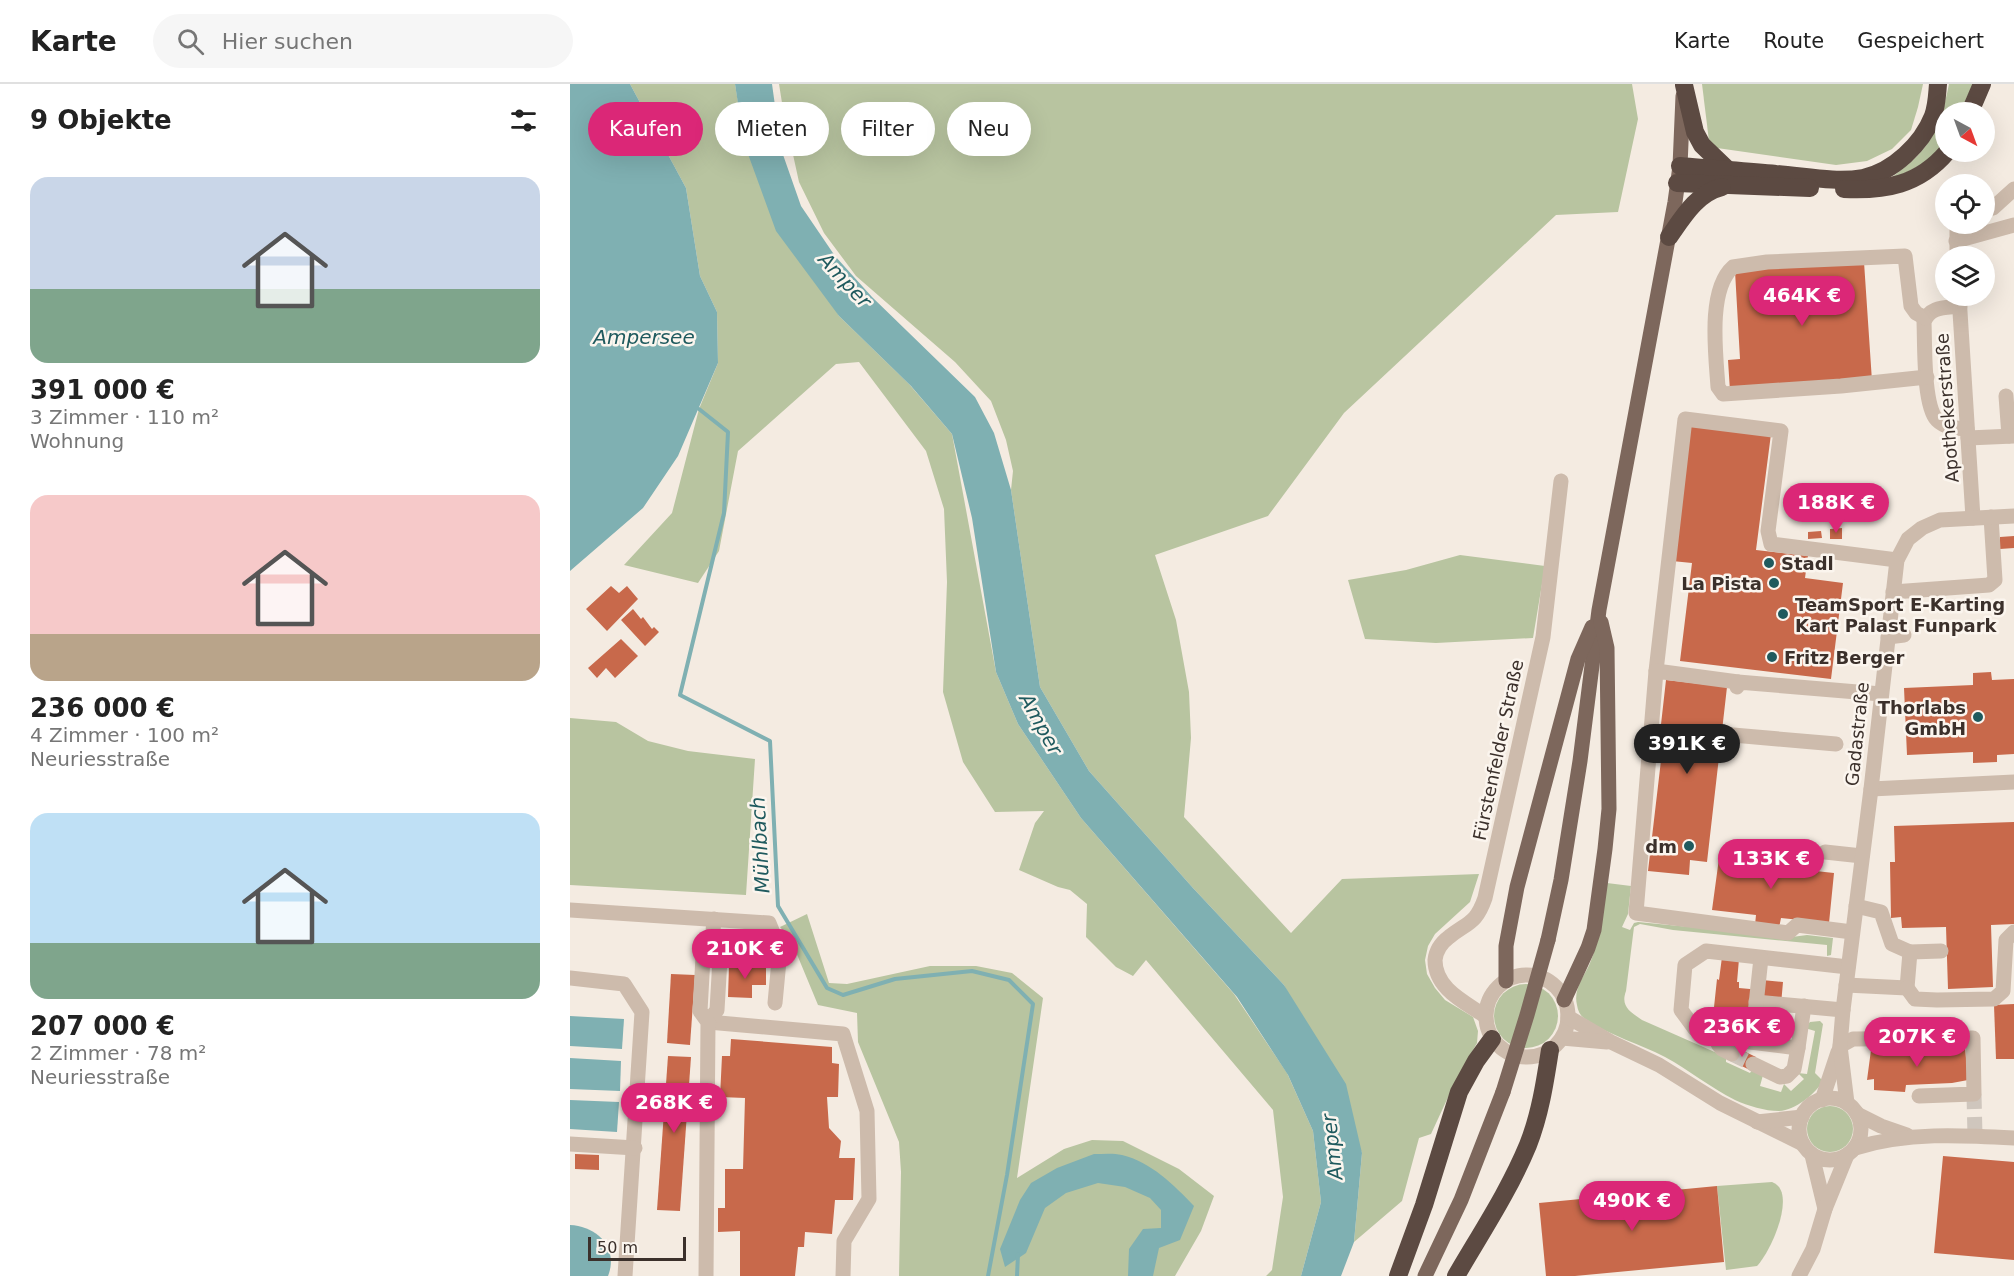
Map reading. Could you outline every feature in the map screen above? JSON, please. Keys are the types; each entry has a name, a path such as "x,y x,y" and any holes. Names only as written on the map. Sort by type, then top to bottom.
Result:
{"highway":[{"path":"1684,84 1695,132 1702,145 1730,177 1882,189 1918,177 1935,162"},
{"path":"1678,175 1837,180 1864,178 1897,161 1920,138 1932,116 1938,84"},
{"path":"1974,102 1982,84"},
{"path":"1669,237 1690,207 1730,177"},
{"path":"1398,1276 1424,1205 1459,1092 1476,1061 1492,1039"},
{"path":"1456,1276 1528,1144 1556,1044"}],"main road":[{"path":"1425,1276 1461,1200 1503,1092 1548,940 1561,880 1580,761 1599,610 1616,511 1665,265 1678,175 1684,84"},
{"path":"1506,981 1506,946 1517,887 1578,659 1599,610"},
{"path":"1564,999 1594,930 1608,819 1607,648 1599,610"}],"street":[{"path":"1995,206 2014,189"},
{"path":"1963,246 2014,225"},
{"path":"1925,318 1916,313 1911,306 1905,256 1767,262 1733,267 1723,280 1714,321 1718,387 1723,394 1841,386 1927,377"},
{"path":"1943,306 1927,314 1924,322 1928,406 1936,419 1946,427 1968,434 2011,436 2006,396"},
{"name":"Apothekerstraße","path":"1959,306 1973,519"},
{"path":"1852,932 1797,925 1788,933 1636,913 1656,671 1685,419 1781,431 1768,531 1771,544 1897,560"},
{"name":"Fürstenfelder Straße","path":"1485,1016 1443,986 1437,974 1436,953 1442,942 1473,921 1485,898 1543,637 1561,481"},
{"name":"Gadastraße","path":"1821,1100 1840,1046 1897,560 1908,539 1922,528 1940,520 2014,516"},
{"path":"1893,592 1989,585 1995,580 1991,517"},
{"path":"1887,637 1904,635"},
{"path":"1656,671 1737,684 1881,694"},
{"path":"1733,735 1836,744"},
{"path":"1871,789 2014,782"},
{"path":"1825,852 1862,856"},
{"path":"1856,906 1881,912 1892,944 1910,952 1941,951"},
{"path":"570,910 769,923 780,950 775,1004"},
{"path":"706,1276 708,1022 700,1011 703,957 712,944 714,919"},
{"path":"1910,952 1907,988 1915,999 1994,999 2003,991 2006,940 2014,932"},
{"path":"1798,1048 1718,1038 1695,1029 1681,1010 1685,965 1706,951 1848,967"},
{"path":"1752,1042 1761,958"},
{"path":"1519,976 1532,976 1546,980 1557,988 1564,999 1568,1017 1566,1028 1556,1044 1539,1056 1525,1058 1512,1055 1501,1049 1492,1039 1487,1028 1485,1016 1490,998 1496,988 1506,981 1519,976"},
{"path":"570,978 624,984 642,1012 625,1276"},
{"path":"1846,984 1907,988"},
{"path":"1458,998 1490,998"},
{"path":"1756,1002 1843,1010"},
{"path":"1753,1064 1780,1077 1787,1076 1794,1069 1804,1006"},
{"path":"1568,1017 1611,1042 1659,1065 1720,1103 1830,1160 1881,1140 1910,1136 2014,1138"},
{"path":"708,1022 843,1034 867,1112 869,1199 844,1241 843,1276"},
{"path":"1718,1038 1718,1044 1722,1049 1732,1054"},
{"path":"1840,1046 1853,1040 1973,1038 1974,1094 1919,1096"},
{"path":"1556,1044 1611,1042"},
{"name":"Gadastraße","path":"1840,1046 1852,1109"},
{"path":"1825,1209 1808,1149 1799,1130 1802,1117 1814,1104 1832,1098 1881,1126 1910,1136"},
{"path":"1799,1276 1813,1249 1825,1209 1861,1131 1852,1109"},
{"path":"1756,1122 1802,1117"},
{"path":"570,1144 635,1148"}],"green space":[{"path":"630,84 735,84 738,102 715,102 715,156 753,156 839,316 909,384 952,434 996,672 1018,724 1081,818 1234,994 1287,1073 1313,1131 1321,1202 1301,1276 1266,1276 1272,1270 1283,1197 1273,1110 1146,960 1133,976 1116,967 1086,937 1087,904 1070,890 1019,870 1035,823 1044,811 995,812 963,762 943,692 947,582 944,509 926,451 859,362 836,364 738,451 719,551 698,583 624,565 672,513 699,409 718,363 717,312 700,276 686,188 669,156 703,156 703,102 640,102"},
{"path":"779,84 1632,84 1638,119 1618,212 1556,215 1344,413 1268,516 1155,555 1176,620 1189,692 1191,738 1184,817 1291,933 1342,879 1479,874 1470,902 1435,934 1428,946 1425,960 1427,974 1445,1000 1473,1017 1478,1031 1477,1043 1456,1080 1431,1134 1419,1138 1402,1201 1354,1242 1362,1153 1284,985 1193,888 1089,771 1040,687 1011,490 1013,471 1006,440 991,401 955,362 856,276 824,233 799,182 793,156 829,156 829,102 782,102"},
{"path":"1702,84 1923,84 1911,130 1892,149 1867,161 1836,165 1717,148 1709,141"},
{"path":"1949,84 1973,84 1965,102 1945,101"},
{"path":"1935,131 1935,153 1933,155 1920,165 1888,180 1913,160"},
{"path":"1460,555 1545,566 1533,638 1436,643 1365,639 1348,580 1406,570"},
{"path":"570,718 616,722 648,741 688,751 755,759 746,895 570,885"},
{"path":"1607,883 1631,886 1628,914 1622,927 1630,930 1634,923 1638,922 1792,937 1807,935 1833,938 1831,955 1827,956 1827,945 1673,930 1640,924 1634,927 1624,1001 1628,1008 1642,1020 1726,1057 1726,1062 1750,1073 1752,1070 1763,1075 1760,1086 1781,1092 1784,1084 1791,1091 1804,1079 1798,1073 1807,1074 1815,1031 1805,1028 1810,1022 1820,1021 1823,1024 1815,1073 1823,1081 1815,1091 1792,1108 1785,1110 1774,1111 1751,1106 1726,1095 1665,1057 1596,1026 1580,1014 1576,994 1597,944"},
{"path":"807,914 829,983 847,984 930,966 976,966 1012,973 1043,998 1017,1178 1064,1149 1092,1140 1123,1141 1179,1169 1214,1196 1201,1231 1175,1276 899,1276 901,1172 899,1142 858,1042 857,1013 818,1005 791,940 780,927"},
{"path":"1526,984 1538,986 1549,993 1556,1004 1558,1016 1556,1028 1549,1039 1538,1046 1526,1048 1514,1046 1503,1039 1496,1028 1494,1016 1496,1004 1503,993 1514,986"},
{"path":"1830,1106 1846,1113 1853,1129 1846,1145 1830,1152 1814,1145 1807,1129 1814,1113"},
{"path":"1772,1182 1779,1188 1783,1197 1780,1222 1769,1248 1757,1266 1726,1270 1717,1186"}],"water":[{"name":"Ampersee","path":"570,84 630,84 640,102 588,102 588,156 669,156 686,188 700,276 717,312 718,363 678,456 643,508 570,571"},
{"path":"735,84 772,84 774,102 738,102"},
{"name":"Amper","path":"749,156 783,156 801,206 835,256 872,297 975,397 994,433 1011,490 1040,687 1089,771 1193,888 1284,985 1346,1084 1362,1153 1354,1242 1341,1276 1301,1276 1321,1202 1313,1131 1288,1075 1237,997 1081,818 1018,724 996,672 972,518 952,434 911,386 839,316 776,231"},
{"path":"570,1016 624,1019 622,1049 570,1046"},
{"path":"570,1058 621,1061 620,1091 570,1089"},
{"path":"570,1100 619,1102 617,1132 570,1129"},
{"path":"1094,1154 1119,1154 1143,1163 1170,1182 1194,1206 1180,1240 1159,1248 1153,1276 1128,1276 1129,1249 1143,1229 1161,1228 1161,1210 1150,1198 1125,1187 1098,1183 1066,1193 1045,1208 1026,1253 1005,1267 1000,1249 1020,1200 1031,1183 1057,1168"},
{"path":"570,1225 589,1229 603,1240 610,1256 611,1266 608,1276 570,1276"}],"building":[{"path":"1864,262 1872,381 1730,391 1728,360 1740,359 1735,271"},
{"path":"1689,424 1771,434 1756,550 1808,556 1805,578 1843,583 1831,679 1680,661 1692,563 1672,561"},
{"path":"1842,528 1842,539 1830,539 1830,529"},
{"path":"1821,531 1822,538 1808,539 1808,532"},
{"path":"2014,536 2014,548 2000,549 2000,537"},
{"path":"611,586 619,593 627,586 638,599 607,631 586,609"},
{"path":"633,609 652,629 654,627 659,632 645,646 621,620"},
{"path":"621,639 638,656 615,678 606,668 597,678 588,668"},
{"path":"1991,672 1992,680 2014,679 2014,754 1997,755 1997,762 1973,763 1973,752 1907,755 1904,688 1973,685 1973,673"},
{"path":"1666,680 1727,687 1707,862 1690,860 1689,875 1648,871 1662,752 1658,751"},
{"path":"2014,822 2014,924 1991,925 1993,987 1948,989 1946,927 1902,928 1901,917 1891,918 1890,862 1895,862 1894,826"},
{"path":"1720,851 1789,860 1788,868 1834,873 1829,923 1781,918 1779,928 1755,925 1756,915 1712,910"},
{"path":"1722,957 1739,959 1737,982 1739,982 1739,988 1761,990 1762,980 1783,982 1779,1027 1758,1025 1758,1017 1736,1015 1734,1028 1712,1026"},
{"path":"729,966 766,967 766,985 752,985 752,998 728,997"},
{"path":"671,974 695,975 690,1045 667,1043"},
{"path":"2014,1004 2014,1059 1996,1059 1994,1005"},
{"path":"731,1039 832,1047 832,1063 839,1064 838,1097 827,1097 829,1128 841,1141 839,1158 855,1158 853,1200 835,1200 832,1234 805,1232 804,1247 798,1247 795,1276 740,1276 740,1231 718,1232 718,1208 725,1208 725,1169 743,1169 745,1098 720,1097 722,1056 730,1056"},
{"path":"1941,1045 1941,1051 1965,1047 1968,1080 1906,1085 1905,1092 1874,1090 1874,1079 1867,1080 1871,1050 1923,1053 1923,1046"},
{"path":"1735,1047 1756,1057 1750,1070 1729,1060"},
{"path":"668,1056 691,1057 680,1211 657,1210"},
{"path":"575,1154 599,1155 599,1170 575,1169"},
{"path":"1943,1156 2014,1162 2014,1260 1934,1253"},
{"path":"1717,1186 1724,1262 1575,1276 1546,1276 1539,1203"}],"waterway":[{"name":"Mühlbach","path":"699,409 728,432 724,513 680,695 770,741 778,906 827,988 843,995 895,979 972,971 1009,980 1033,1004 1007,1175 988,1276"},
{"path":"1017,1276 1018,1254"}],"tunnel":[{"path":"1732,1054 1753,1064"},
{"path":"1974,1094 1975,1136"}],"place":[{"name":"Stadl","path":"1769,563"},
{"name":"La Pista","path":"1774,583"},
{"name":"TeamSport E-Karting Kart Palast Funpark","path":"1783,614"},
{"name":"Fritz Berger","path":"1772,657"},
{"name":"Thorlabs GmbH","path":"1978,717"},
{"name":"dm","path":"1689,846"}]}
